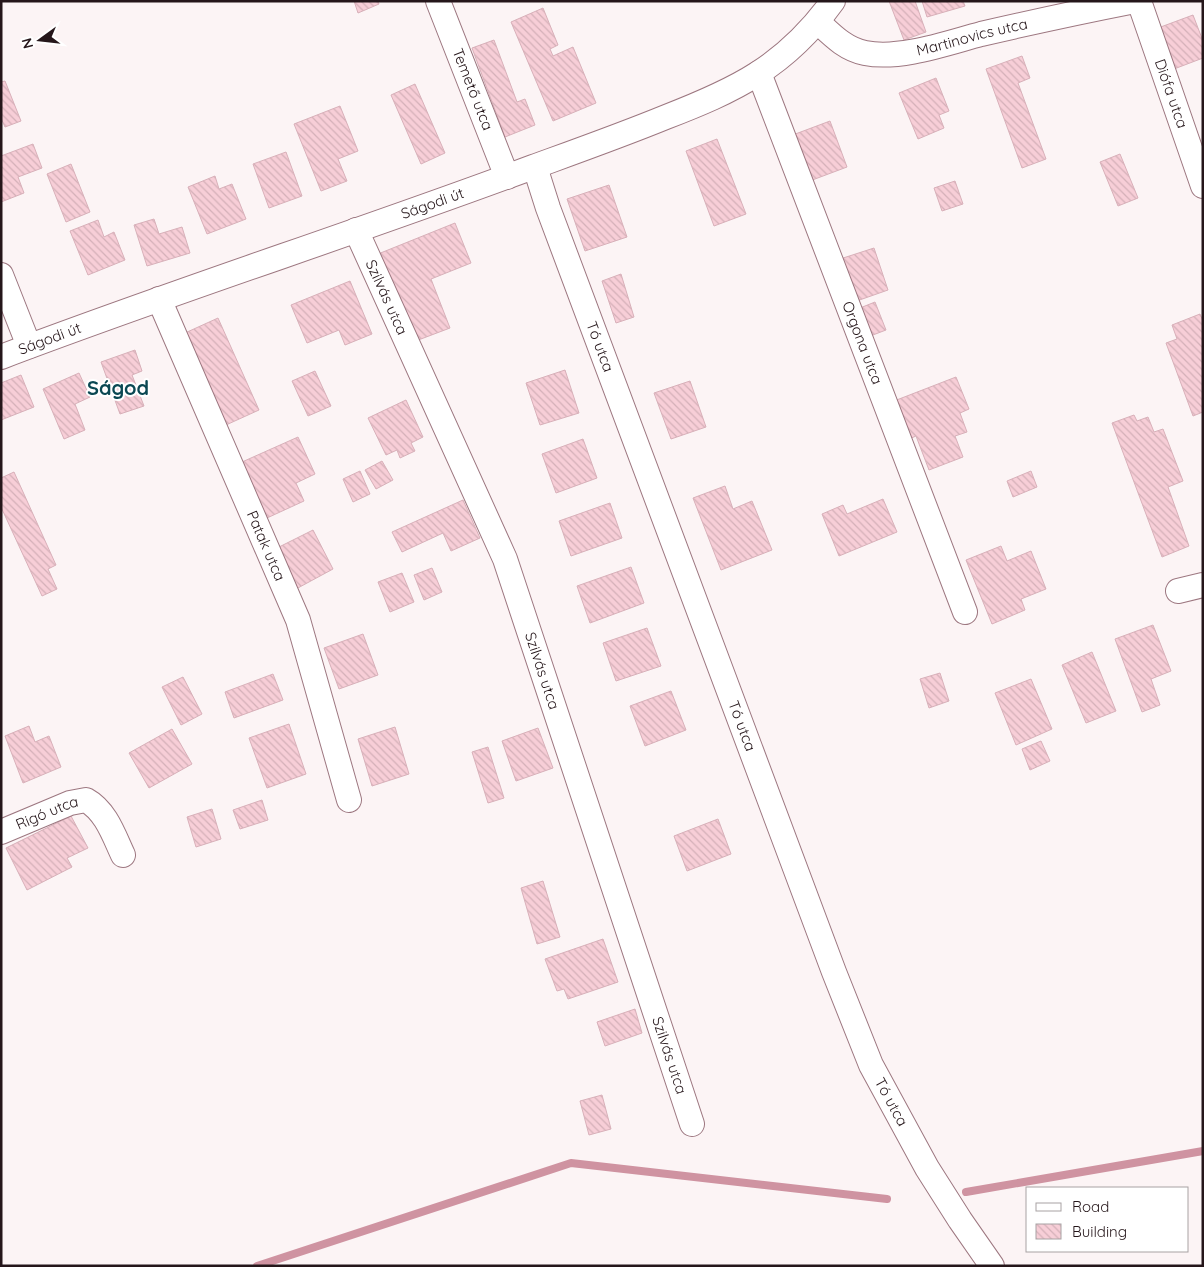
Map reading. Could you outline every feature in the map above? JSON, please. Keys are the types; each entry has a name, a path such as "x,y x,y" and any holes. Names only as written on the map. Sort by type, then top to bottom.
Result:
{"street":[{"name":"Temető utca","path":"438,1 507,177"},
{"name":"Ságodi út","path":"1,357 159,299 507,177 688,108 733,88 759,73 793,47 818,22 833,1"},
{"name":"Martinovics utca","path":"818,22 847,47 865,53 886,54 913,50 1065,15 1137,1"},
{"name":"Diófa utca","path":"1137,1 1203,186"},
{"name":"Orgona utca","path":"759,73 964,612"},
{"name":"Tó utca","path":"535,166 552,218 725,681 834,972 871,1065 927,1168 992,1266"},
{"name":"Szilvás utca","path":"356,230 505,559 692,1124"},
{"path":"1,275 29,346"},
{"name":"Patak utca","path":"159,299 298,620 349,800"},
{"path":"1178,591 1203,585"},
{"name":"Rigó utca","path":"1,832 70,803 86,800 95,805 105,818 123,855"}],"building":[{"path":"354,1 378,1 379,4 358,13"},
{"path":"889,1 915,1 926,32 904,40"},
{"path":"922,1 963,1 965,6 927,17"},
{"path":"543,8 558,45 550,49 553,56 573,47 596,103 553,121 511,22"},
{"path":"1193,15 1203,41 1203,58 1174,69 1158,28"},
{"path":"494,40 517,102 525,99 535,125 505,137 472,48"},
{"path":"1022,56 1030,78 1018,83 1046,159 1022,168 986,69"},
{"path":"936,78 949,111 939,115 944,128 918,139 899,93"},
{"path":"5,81 21,121 5,127 1,118 1,82"},
{"path":"415,84 445,153 421,164 391,95"},
{"path":"340,106 358,151 338,159 347,181 321,191 294,124"},
{"path":"830,121 847,167 807,182 790,136"},
{"path":"717,139 746,214 714,226 686,151"},
{"path":"33,144 42,168 18,177 24,193 1,202 1,156"},
{"path":"286,152 302,196 269,208 253,164"},
{"path":"1120,154 1138,198 1118,206 1100,162"},
{"path":"71,164 90,212 66,222 47,174"},
{"path":"215,176 219,189 232,184 246,219 207,234 188,187"},
{"path":"955,181 963,204 942,211 934,188"},
{"path":"609,185 627,237 585,251 567,199"},
{"path":"154,219 159,234 182,227 190,253 147,266 134,225"},
{"path":"98,220 104,237 114,232 125,260 88,275 70,231"},
{"path":"455,223 471,263 431,279 450,328 413,342 378,254"},
{"path":"874,248 888,290 851,303 837,260"},
{"path":"621,274 634,317 616,323 602,281"},
{"path":"350,281 372,334 345,345 339,330 307,343 291,305"},
{"path":"875,302 886,330 865,338 855,310"},
{"path":"1200,314 1203,321 1203,412 1193,416 1166,343 1177,339 1172,325"},
{"path":"218,318 259,410 226,425 185,333"},
{"path":"135,350 142,371 132,375 144,406 120,414 101,362"},
{"path":"565,370 579,413 540,425 526,383"},
{"path":"315,371 331,406 308,416 292,381"},
{"path":"79,373 90,397 75,404 85,430 64,439 43,389"},
{"path":"21,375 34,407 1,420 1,383"},
{"path":"956,377 969,409 960,413 967,432 955,436 963,457 929,470 916,436 909,439 894,401"},
{"path":"690,381 706,427 671,439 654,393"},
{"path":"406,400 423,437 411,443 415,451 400,458 397,450 386,455 368,418"},
{"path":"1134,415 1137,421 1148,417 1154,432 1163,429 1183,481 1168,487 1189,546 1162,557 1112,423"},
{"path":"298,437 315,474 296,483 304,501 267,518 242,462"},
{"path":"583,439 597,478 556,493 542,454"},
{"path":"382,461 393,480 376,489 365,470"},
{"path":"360,471 370,494 353,502 343,479"},
{"path":"1031,471 1037,487 1013,497 1007,481"},
{"path":"14,472 56,565 48,569 57,589 42,596 1,507 1,478"},
{"path":"725,486 733,509 752,501 772,550 721,570 693,498"},
{"path":"883,499 897,532 839,556 822,514 843,505 847,514"},
{"path":"463,500 480,538 451,551 443,533 402,552 392,532"},
{"path":"610,503 622,538 571,556 559,521"},
{"path":"313,530 333,569 296,589 275,549"},
{"path":"1001,546 1007,561 1031,551 1046,589 1021,599 1025,610 992,624 966,560"},
{"path":"631,567 644,603 590,623 577,586"},
{"path":"432,568 442,592 424,600 414,575"},
{"path":"402,573 414,602 390,612 378,582"},
{"path":"1153,625 1171,671 1151,679 1160,705 1142,712 1115,639"},
{"path":"647,628 661,666 616,681 603,643"},
{"path":"363,634 378,675 339,689 324,648"},
{"path":"1092,652 1116,711 1086,723 1062,665"},
{"path":"940,673 949,701 929,708 920,679"},
{"path":"273,674 283,700 234,718 225,692"},
{"path":"183,677 202,714 181,725 162,687"},
{"path":"1031,679 1052,729 1016,745 995,693"},
{"path":"671,691 686,730 645,746 630,706"},
{"path":"289,724 306,774 267,788 249,738"},
{"path":"29,726 35,742 49,736 61,767 23,783 5,736"},
{"path":"395,727 409,774 372,786 358,739"},
{"path":"538,728 553,768 516,781 502,741"},
{"path":"172,729 192,764 149,788 129,753"},
{"path":"1041,741 1050,761 1030,770 1022,749"},
{"path":"488,747 504,798 488,803 472,752"},
{"path":"262,800 268,820 240,829 233,810"},
{"path":"212,809 221,839 196,847 187,817"},
{"path":"71,816 88,848 67,858 72,867 27,890 6,848"},
{"path":"718,819 731,854 687,871 674,836"},
{"path":"543,881 560,937 537,944 521,888"},
{"path":"603,939 618,982 568,999 564,989 557,991 545,959"},
{"path":"635,1009 642,1033 605,1046 597,1022"},
{"path":"602,1095 611,1129 589,1135 580,1101"}],"waterway":[{"path":"966,1192 1203,1151"},
{"path":"257,1266 571,1163 887,1199"}],"district":[{"name":"Ságod","path":"118,388"}]}
